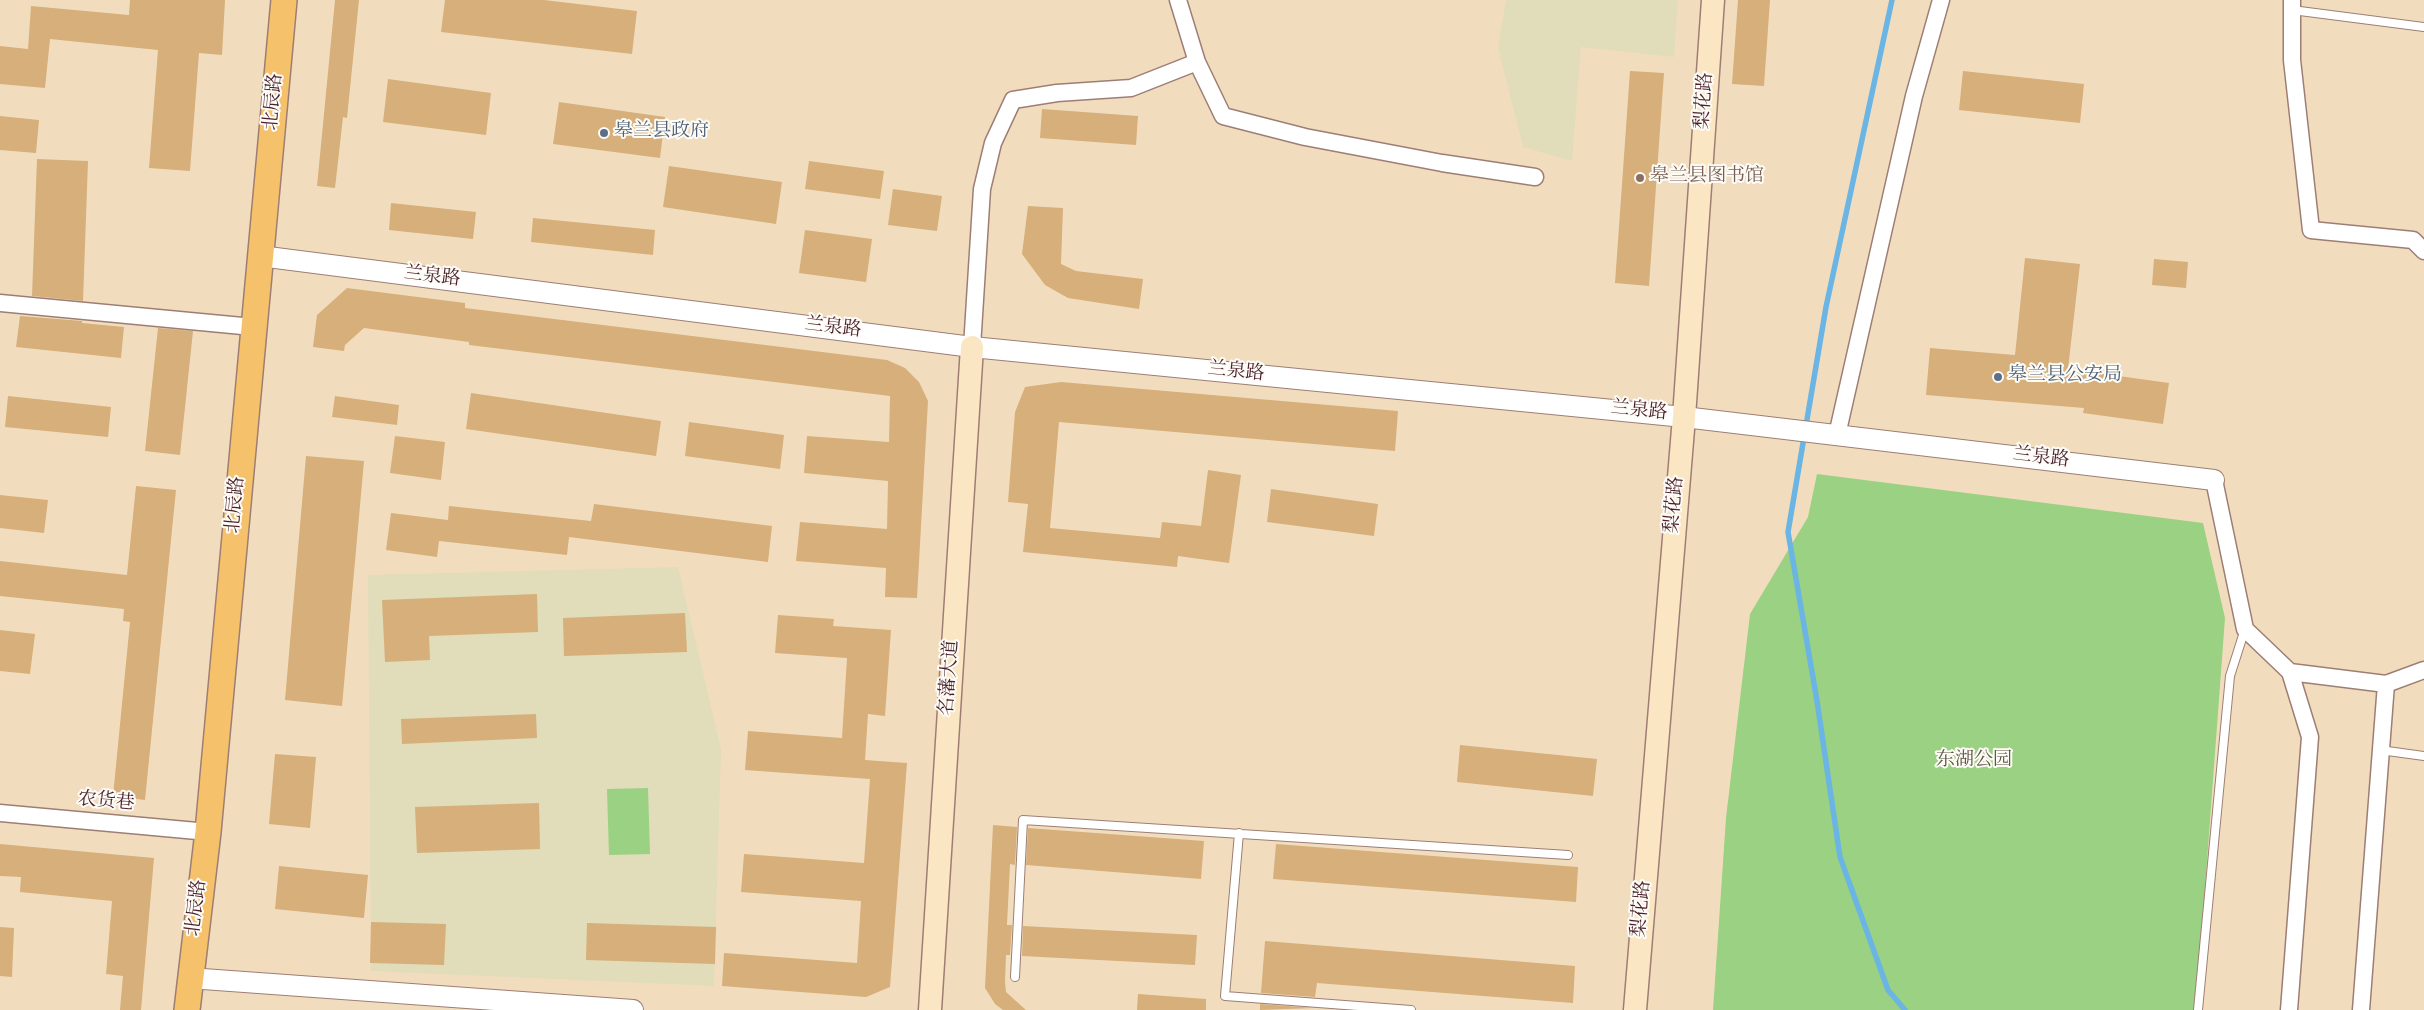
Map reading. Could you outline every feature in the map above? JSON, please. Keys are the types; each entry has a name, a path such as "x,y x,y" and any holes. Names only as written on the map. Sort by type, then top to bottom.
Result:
{"main road":[{"name":"北辰路","path":"187,1010 208,832 284,0"},
{"name":"梨花路","path":"1635,1010 1684,417 1713,0"},
{"name":"名藩大道","path":"930,1010 972,347"}],"street":[{"path":"1178,0 1197,62 1223,116 1306,137 1442,163 1535,177"},
{"path":"1829,434 1914,96 1941,0"},
{"path":"2292,5 2292,60 2311,230 2413,240 2424,251"},
{"path":"972,347 982,189 993,143 1013,100 1057,93 1131,88 1197,62"},
{"name":"兰泉路","path":"260,256 972,347 1684,417 2214,480"},
{"path":"0,303 253,327"},
{"path":"2214,480 2245,630 2290,672 2310,737 2289,1010"},
{"path":"2290,672 2386,684 2424,670"},
{"path":"2361,1010 2386,684"},
{"name":"农货巷","path":"0,813 208,832"},
{"path":"190,978 633,1010"}],"lane":[{"path":"2292,5 2424,27"},
{"path":"2198,1010 2230,676 2245,630"},
{"path":"2380,750 2424,756"},
{"path":"1015,977 1023,820 1568,855"},
{"path":"1239,833 1225,996 1411,1010"}],"shaded area":[{"path":"1506,0 1678,0 1674,57 1581,47 1572,161 1523,147 1498,48"},
{"path":"678,567 721,749 714,986 371,971 368,575"}],"green space":[{"name":"东湖公园","path":"1817,474 2203,523 2225,618 2196,1010 1713,1010 1726,818 1750,614 1808,517"},
{"path":"648,788 650,854 609,855 607,789"}],"building":[{"path":"130,0 225,0 222,55 199,53 190,171 149,168 158,50 50,39 45,88 0,84 0,46 28,49 31,6 129,15"},
{"path":"335,0 359,0 347,118 343,117 335,188 317,186"},
{"path":"445,0 544,0 637,11 632,54 441,32"},
{"path":"1738,0 1770,0 1764,86 1732,84"},
{"name":"皋兰县图书馆","path":"1630,71 1664,73 1649,286 1615,283"},
{"path":"1963,71 2084,84 2080,123 1959,110"},
{"path":"388,79 491,93 486,135 383,122"},
{"path":"559,102 665,117 660,158 553,144"},
{"path":"1042,109 1138,116 1136,145 1040,138"},
{"path":"0,116 39,120 36,153 0,150"},
{"path":"37,159 88,161 83,301 32,296"},
{"path":"809,161 884,171 880,199 805,189"},
{"path":"669,166 782,182 776,224 663,207"},
{"path":"893,189 942,196 937,231 888,225"},
{"path":"391,203 476,212 473,239 389,230"},
{"path":"1028,206 1063,208 1061,264 1076,271 1143,279 1139,309 1068,298 1045,285 1022,254"},
{"path":"533,218 655,230 653,255 531,242"},
{"path":"805,230 872,239 866,282 799,273"},
{"path":"2025,258 2080,264 2068,369 2169,383 2163,424 2083,413 2084,408 1926,395 1930,348 2015,355"},
{"path":"2154,259 2188,262 2186,288 2152,285"},
{"path":"347,288 465,303 465,308 887,360 905,368 919,382 928,401 917,598 885,597 886,568 796,561 800,522 887,529 888,481 804,473 807,436 889,442 890,396 469,345 469,342 364,328 345,345 344,351 313,347 317,315"},
{"path":"20,316 82,321 82,323 124,327 121,358 16,347"},
{"path":"158,328 193,331 180,455 145,451"},
{"path":"1061,382 1398,411 1395,451 1059,422 1050,528 1160,538 1162,522 1201,526 1208,470 1241,475 1229,563 1178,556 1177,567 1023,552 1028,504 1008,502 1015,412 1025,387"},
{"path":"471,393 661,421 656,456 466,429"},
{"path":"8,396 111,407 108,437 5,427"},
{"path":"335,396 399,405 397,425 332,417"},
{"path":"689,422 784,435 780,469 685,456"},
{"path":"395,436 445,442 441,480 390,473"},
{"path":"306,456 364,461 342,706 285,700"},
{"path":"136,486 176,490 145,800 113,796 130,622 123,621 124,609 0,596 0,561 127,575"},
{"path":"1271,489 1378,504 1374,536 1267,522"},
{"path":"0,495 48,500 44,533 0,528"},
{"path":"594,504 772,526 768,562 569,537 567,555 439,541 437,557 386,550 391,513 448,520 449,506 591,521"},
{"path":"537,594 538,632 429,636 430,660 385,662 382,600"},
{"path":"685,613 687,652 564,656 563,618"},
{"path":"778,615 834,619 833,626 891,630 885,716 868,714 865,760 907,763 890,987 866,997 722,986 724,953 857,963 861,901 741,892 744,854 864,863 870,779 745,770 748,731 842,738 847,658 775,653"},
{"path":"0,630 35,634 30,674 0,671"},
{"path":"536,714 537,738 402,744 401,719"},
{"path":"1460,745 1597,759 1593,796 1457,782"},
{"path":"275,754 316,757 310,828 269,824"},
{"path":"539,803 540,849 417,853 415,807"},
{"path":"993,825 1017,827 1015,865 1010,864 1007,925 1012,925 1010,955 1006,955 1005,982 1006,992 1026,1010 1003,1010 995,1004 985,988"},
{"path":"1028,828 1204,841 1201,879 1026,865"},
{"path":"0,844 154,858 141,1010 120,1010 123,976 106,974 112,901 20,892 21,877 0,876"},
{"path":"1276,844 1578,867 1576,902 1273,879"},
{"path":"279,866 368,875 364,918 275,909"},
{"path":"371,922 446,924 444,965 370,963"},
{"path":"587,923 716,927 715,964 586,960"},
{"path":"1023,926 1197,935 1195,965 1022,956"},
{"path":"0,927 14,928 12,977 0,976"},
{"path":"1265,941 1575,966 1573,1003 1317,983 1315,997 1261,993"},
{"path":"1138,994 1206,999 1206,1010 1137,1010"},
{"path":"1260,1004 1314,1008 1260,1010"}],"waterway":[{"path":"1892,0 1826,307 1788,532 1817,701 1840,857 1888,990 1905,1010"}],"place":[{"name":"皋兰县政府","path":"604,133"},
{"name":"皋兰县图书馆","path":"1640,178"},
{"name":"皋兰县公安局","path":"1998,377"}]}
